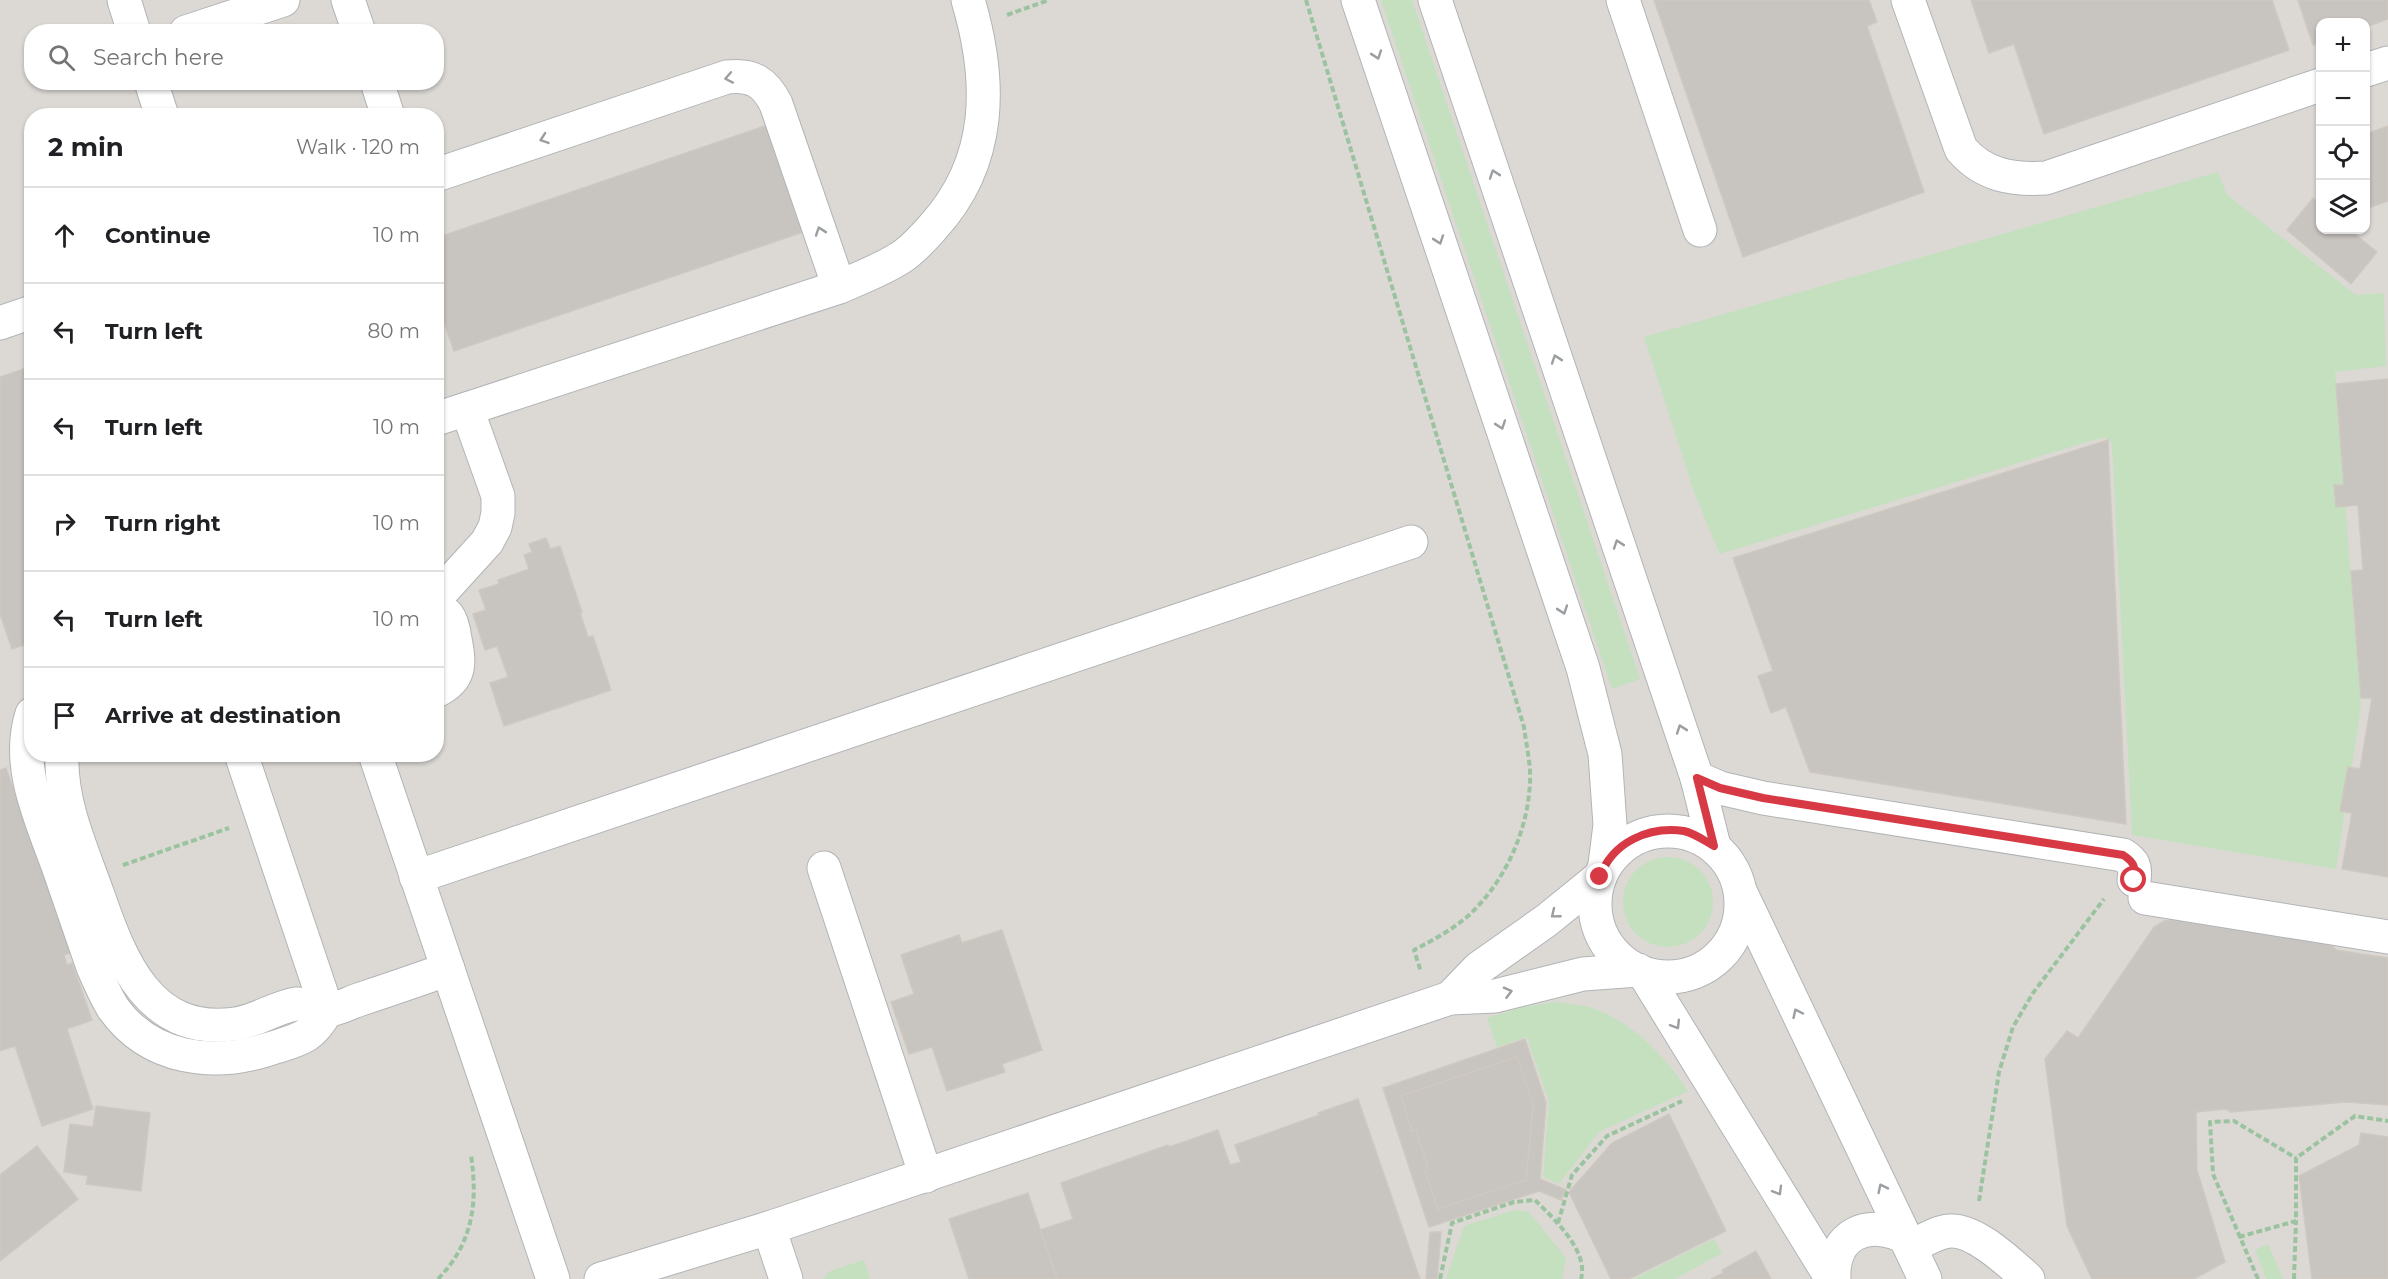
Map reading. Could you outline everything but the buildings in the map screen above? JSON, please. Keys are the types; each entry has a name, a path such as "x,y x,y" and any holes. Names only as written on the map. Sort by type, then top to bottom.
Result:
{"street":[{"path":"124,0 132,24"},
{"path":"210,24 283,0"},
{"path":"348,0 356,24"},
{"path":"1359,0 1583,668 1605,754 1610,825 1603,871 1594,896 1598,929 1617,958 1642,973 1833,1279"},
{"path":"1435,0 1697,778 1714,846"},
{"path":"1623,0 1701,230"},
{"path":"1908,0 1961,149 1972,162 1989,171 2007,176 2028,179 2046,178 2316,87"},
{"path":"444,589 487,542 495,527 498,513 498,496 452,414 875,272 903,256 946,212 964,183 977,150 984,115 984,81 972,14"},
{"path":"2370,69 2388,63"},
{"path":"444,172 727,77 752,77 761,82 771,93 776,104 838,286"},
{"path":"154,90 159,108"},
{"path":"380,90 385,108"},
{"path":"0,323 24,315"},
{"path":"416,877 1411,542"},
{"path":"444,613 448,616 459,657 458,671 449,684 444,687"},
{"path":"28,762 33,793 93,967 113,1008 126,1023 154,1045 193,1058 215,1059 256,1053 302,1039 317,1028 327,1010 244,762"},
{"path":"62,762 64,792 91,876 122,960 134,979 169,1012 202,1025 220,1025 258,1018 297,1004 327,1010 448,969"},
{"path":"378,762 553,1279"},
{"path":"1697,778 1720,788 1763,798 2123,855 2132,861 2140,889 2388,937"},
{"path":"1450,998 1479,968 1529,933 1603,871 1626,842 1655,830 1686,831 1714,846 1732,866 1741,893 1814,1051 1925,1279"},
{"path":"824,868 926,1176"},
{"path":"601,1279 769,1228 1450,998 1495,996 1583,974 1642,973 1675,978 1703,969 1726,950 1739,922 1741,893"},
{"path":"769,1228 786,1279"},
{"path":"1833,1279 1835,1258 1846,1240 1855,1234 1874,1229 1885,1229 1909,1243 1941,1233 1961,1232 2002,1256 2028,1279"}],"path":[{"path":"972,14 1048,0"},
{"path":"91,876 262,816"},
{"path":"1973,1237 1999,1072 2013,1027 2033,993 2109,892 2140,889"},
{"path":"1558,1223 1572,1175 1607,1136 1684,1101 1692,1114 1722,1100"},
{"path":"2296,1158 2355,1116 2388,1121"},
{"path":"2258,1279 2213,1174 2210,1122 2234,1120 2296,1158"},
{"path":"438,1279 452,1264 466,1241 472,1213 474,1178 471,1154"},
{"path":"2294,1279 2296,1158"},
{"path":"1440,1279 1452,1223 1514,1202 1535,1200 1568,1233 1584,1269 1581,1279"},
{"path":"2239,1238 2296,1221"}],"shaded area":[{"path":"0,0 2388,0 2388,1279 0,1279"}],"green space":[{"path":"1381,0 1412,0 1640,679 1612,689"},
{"path":"2218,172 2227,195 2356,295 2384,293 2386,366 2335,372 2361,706 2336,869 2132,835 2110,440 2097,439 1720,554 1695,495 1644,337"},
{"path":"1668,857 1685,860 1700,870 1710,885 1713,902 1710,919 1700,934 1685,944 1668,947 1651,944 1636,934 1626,919 1623,902 1626,885 1636,870 1651,860"},
{"path":"1556,1002 1589,1007 1633,1030 1658,1052 1688,1091 1599,1132 1559,1184 1543,1177 1549,1102 1527,1037 1497,1047 1487,1018 1522,1007"},
{"path":"1515,1210 1529,1212 1566,1258 1562,1279 1446,1279 1464,1226"},
{"path":"1714,1239 1722,1253 1675,1279 1633,1279"},
{"path":"2268,1244 2283,1279 2266,1279 2255,1250"},
{"path":"864,1260 870,1279 823,1279 830,1271"}],"route":[{"path":"1600,877 1605,864 1626,842 1655,830 1686,831 1714,846 1697,778 1720,788 1763,798 2123,855 2132,861 2136,869 2134,880"}]}
